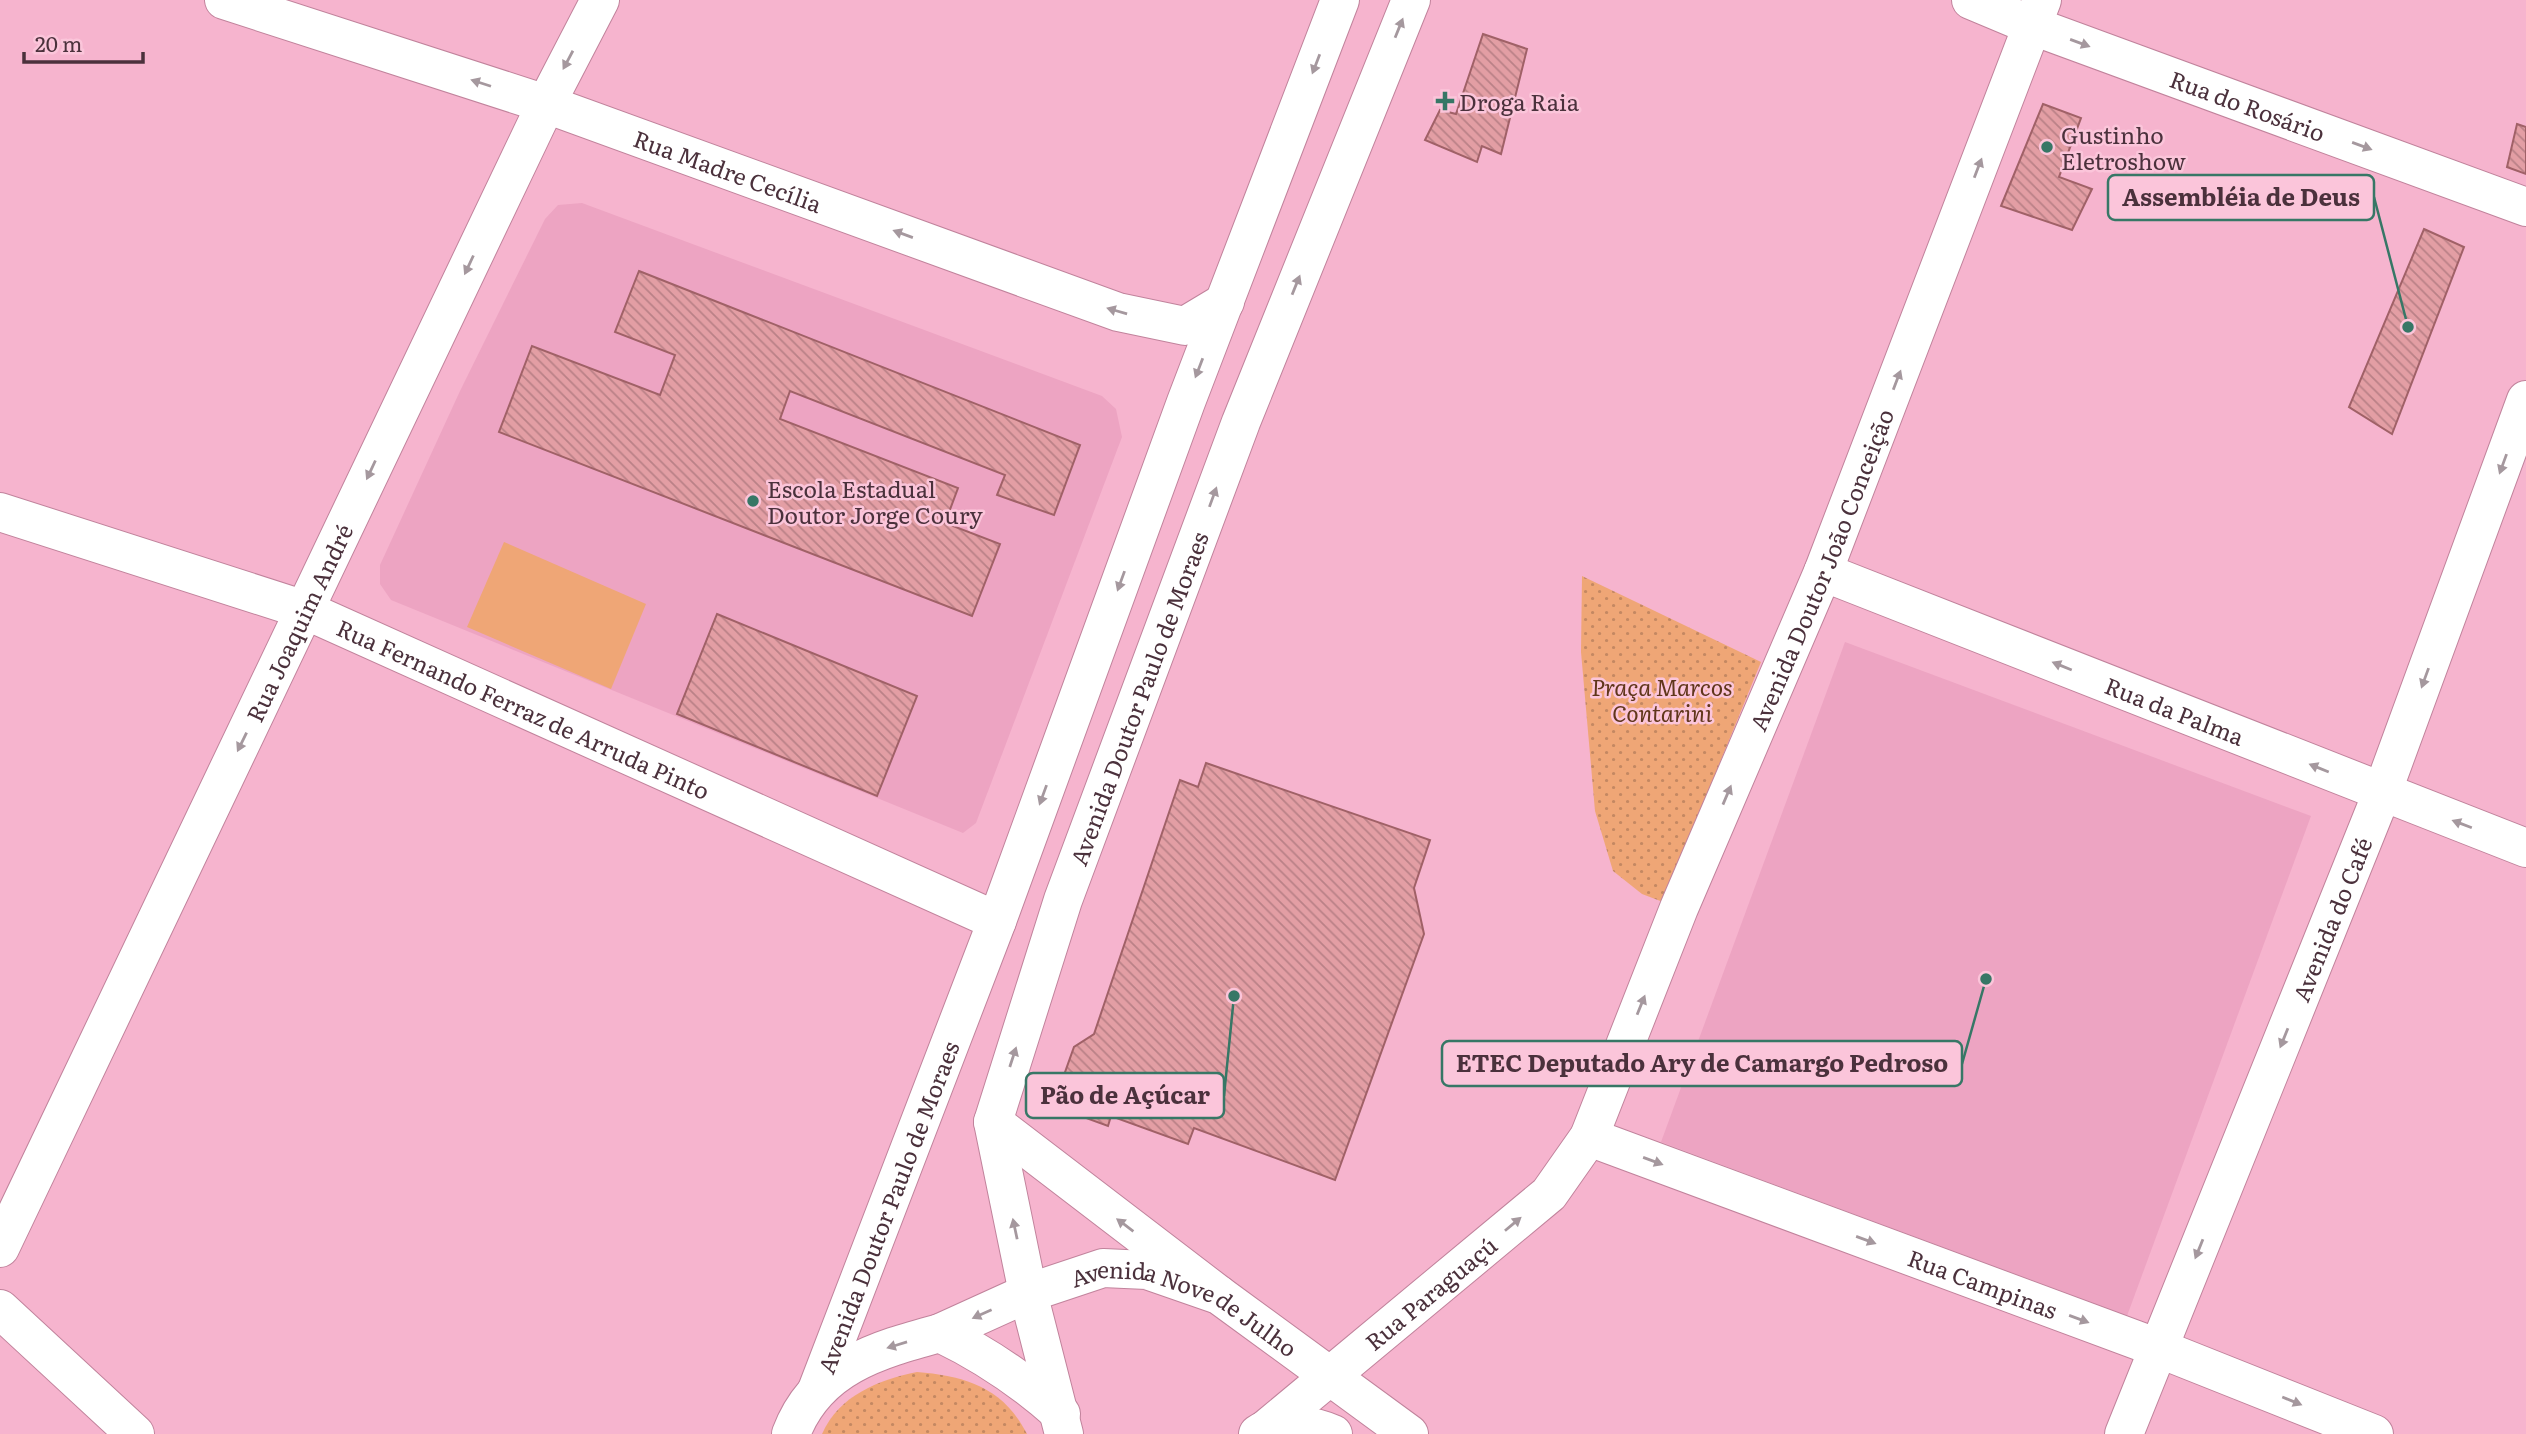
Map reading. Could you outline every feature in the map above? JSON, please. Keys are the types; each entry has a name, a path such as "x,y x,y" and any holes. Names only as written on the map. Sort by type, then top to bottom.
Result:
{"street":[{"name":"Rua Madre Cecília","path":"224,0 546,104 1118,312 1185,326 1225,302"},
{"name":"Rua Joaquim André","path":"0,1248 546,104 600,0"},
{"name":"Avenida Doutor Paulo de Moraes","path":"817,1390 997,921 1225,302 1340,0"},
{"name":"Avenida Doutor Paulo de Moraes","path":"1063,1424 1028,1293 993,1122 1063,900 1221,474 1410,0"},
{"name":"Rua do Rosário","path":"1971,0 2037,13 2526,207"},
{"name":"Avenida Doutor João Conceição","path":"1589,1137 1679,908 1823,572 2037,13"},
{"name":"Avenida do Café","path":"2124,1434 2382,793 2526,400"},
{"name":"Rua Fernando Ferraz de Arruda Pinto","path":"0,512 304,610 997,921"},
{"name":"Rua da Palma","path":"1823,572 2526,848"},
{"path":"993,1122 1219,1295"},
{"name":"Rua Campinas","path":"1589,1137 2158,1348 2374,1434"},
{"name":"Rua Paraguaçú","path":"1261,1432 1549,1194 1589,1137"},
{"name":"Avenida Nove de Julho","path":"817,1390 853,1361 940,1333 1028,1293 1103,1268 1147,1270 1219,1295 1409,1434"},
{"path":"0,1309 135,1434"},
{"path":"940,1333 1004,1367 1063,1424"},
{"path":"791,1434 796,1419 817,1390"},
{"path":"1261,1432 1298,1426 1318,1428 1333,1434"}],"shaded area":[{"name":"Escola Estadual Doutor Jorge Coury","path":"582,203 1102,396 1116,409 1122,437 976,823 963,833 391,600 380,584 380,565 460,391 545,219 558,205"},
{"path":"1845,642 2311,816 2127,1316 1661,1142"}],"green space":[{"path":"504,542 646,604 611,689 467,627"},
{"name":"Praça Marcos Contarini","path":"1582,576 1761,662 1663,902 1642,894 1613,871 1595,811 1581,652"},
{"path":"917,1372 951,1377 981,1387 1006,1405 1027,1434 822,1434 839,1409 862,1391"}],"building":[{"path":"1483,34 1527,49 1501,154 1482,146 1477,162 1425,140 1440,110 1456,114"},
{"name":"Gustinho Eletroshow","path":"2043,104 2081,118 2059,177 2092,189 2072,230 2001,206"},
{"path":"2517,124 2526,127 2526,174 2507,167"},
{"path":"2424,229 2464,247 2392,434 2349,407"},
{"path":"639,271 1080,445 1054,515 997,495 1005,475 790,391 780,419 958,488 945,523 1000,544 972,616 499,432 532,346 660,395 675,355 615,332"},
{"path":"717,614 917,696 877,796 677,714"},
{"path":"1206,763 1430,840 1414,888 1424,934 1335,1180 1194,1128 1188,1144 1111,1116 1108,1126 1053,1106 1074,1047 1094,1034 1180,780 1198,787"}],"place":[{"name":"Droga Raia","path":"1445,101"},
{"name":"Gustinho Eletroshow","path":"2047,147"},
{"name":"Assembléia de Deus","path":"2408,327"},
{"name":"Escola Estadual Doutor Jorge Coury","path":"753,501"},
{"name":"ETEC Deputado Ary de Camargo Pedroso","path":"1986,979"},
{"name":"Pão de Açúcar","path":"1234,996"}]}
